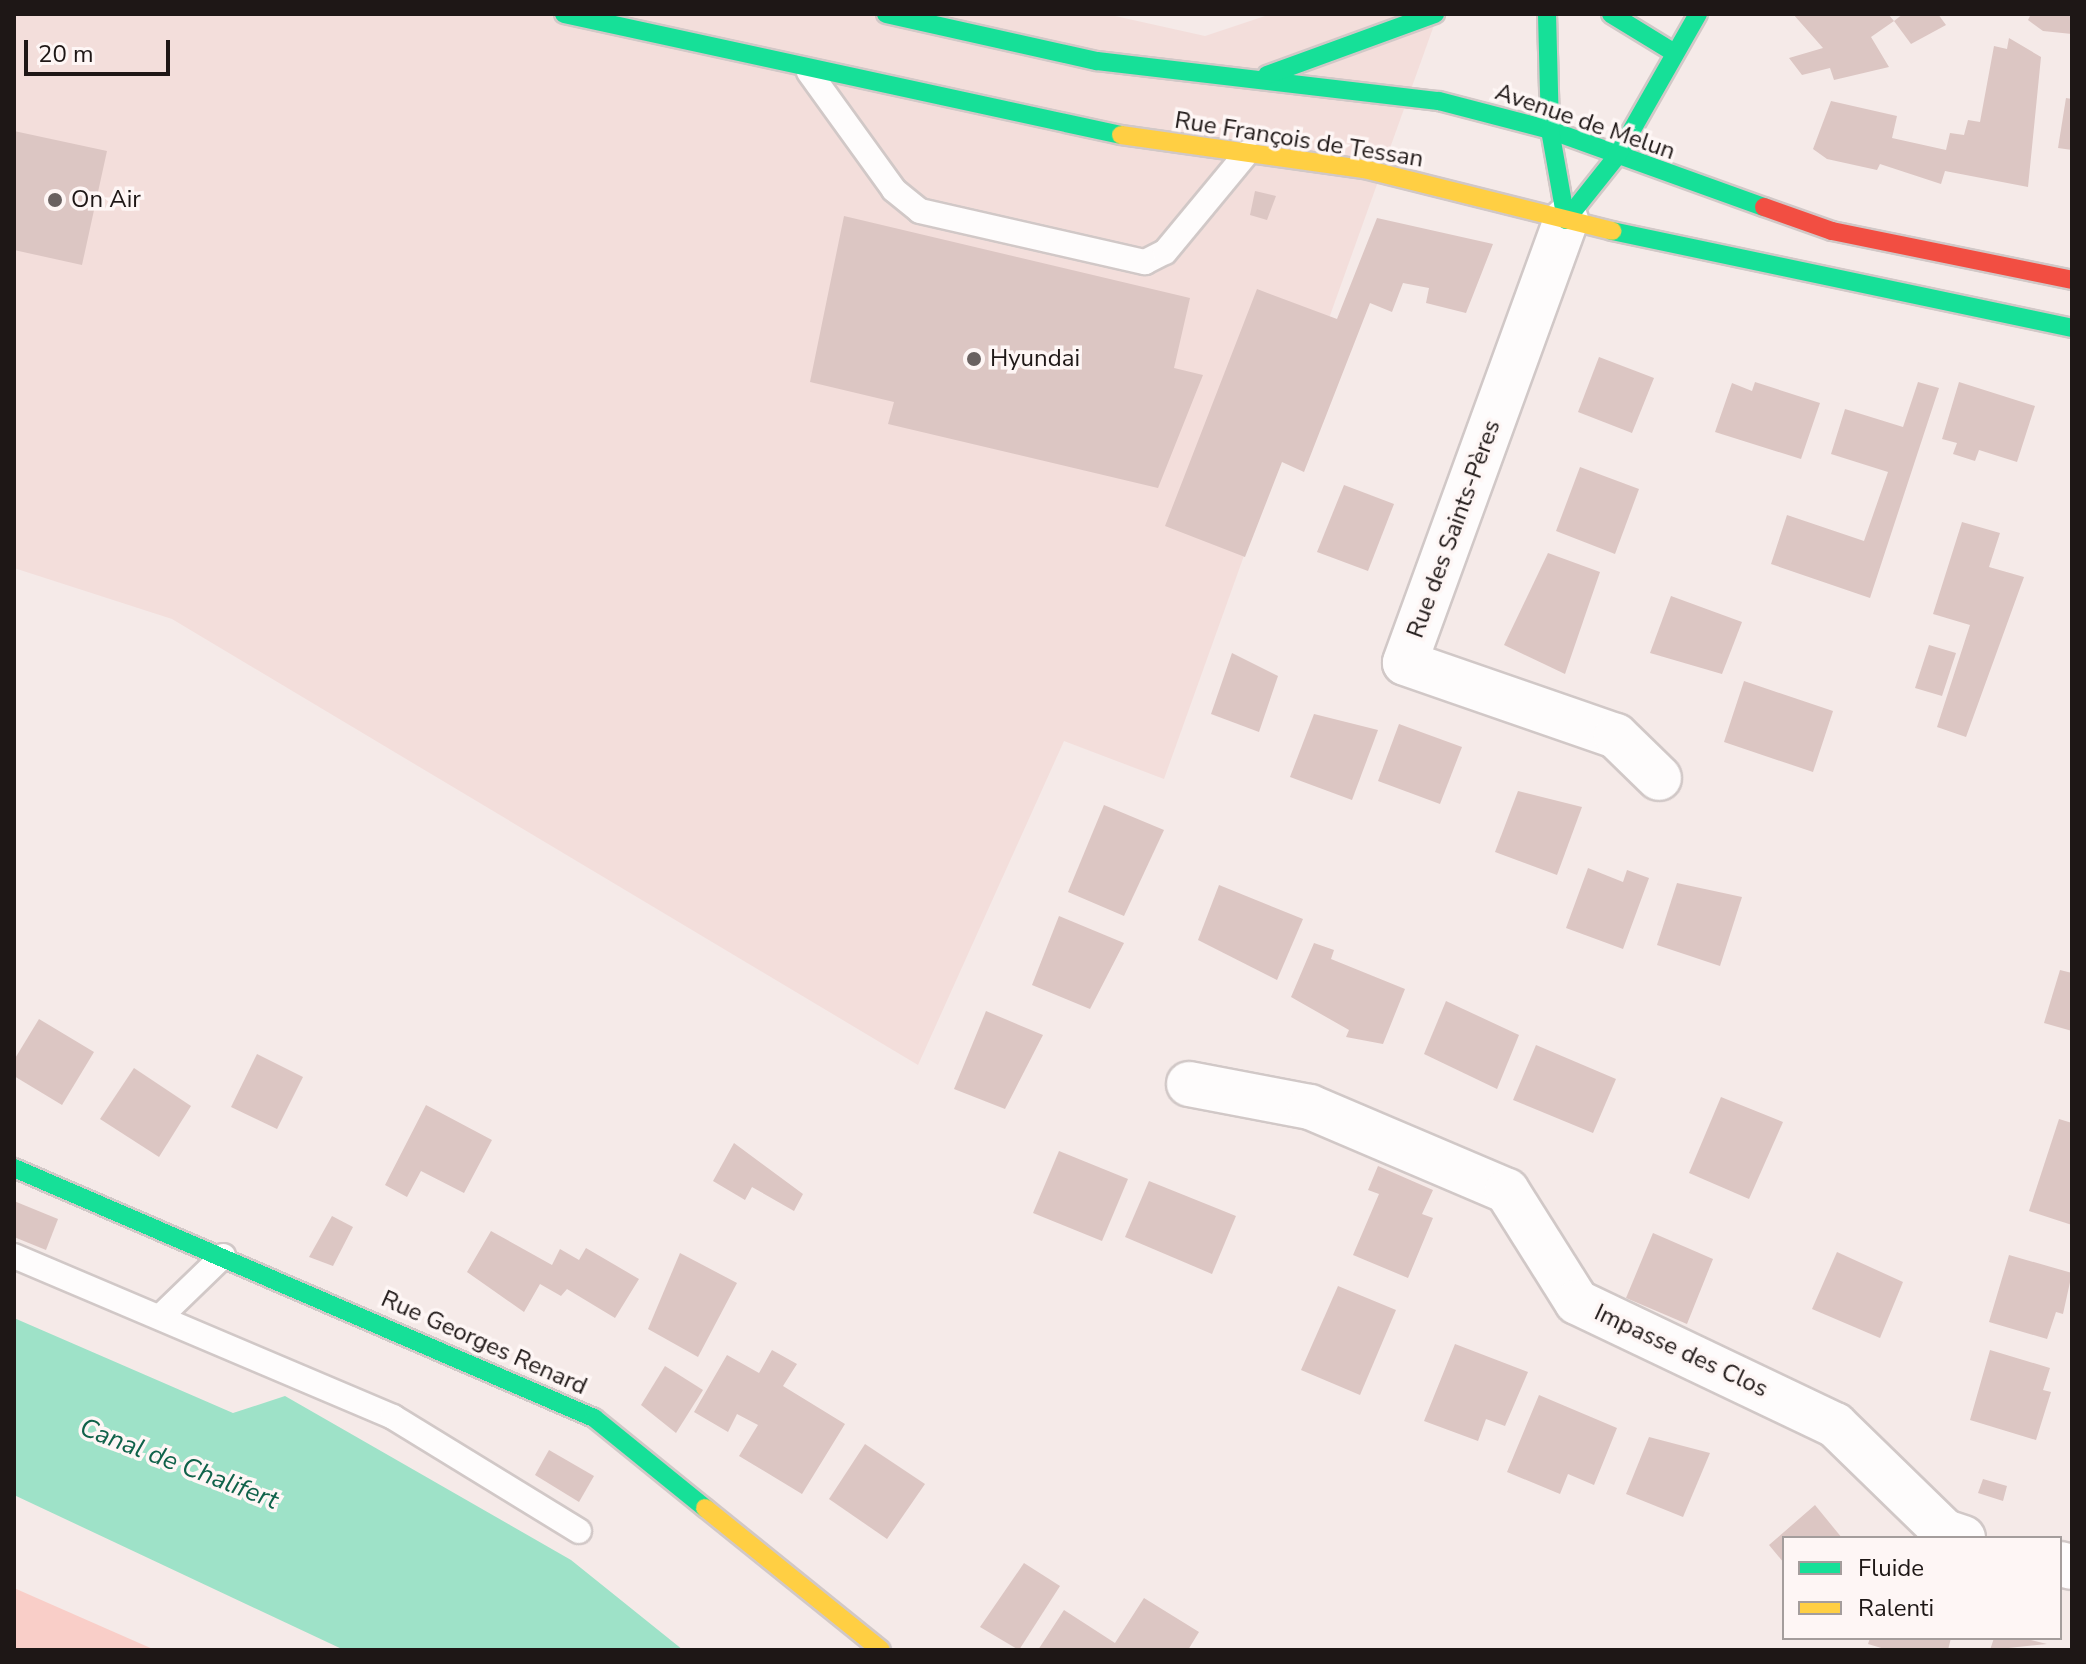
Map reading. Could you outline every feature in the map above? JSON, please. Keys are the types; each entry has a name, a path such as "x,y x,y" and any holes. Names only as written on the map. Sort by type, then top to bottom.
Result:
{"main road":[{"name":"Rue François de Tessan","path":"564,14 1049,125 1364,169 1566,220 1936,306 2072,328"},
{"name":"Avenue de Melun","path":"886,14 1097,61 1439,101 1550,130 1832,231 2072,280"},
{"path":"1261,78 1435,14"},
{"path":"1547,14 1550,130 1566,220"},
{"path":"1611,14 1673,52"},
{"path":"1566,220 1617,156 1673,52 1698,14"},
{"name":"Rue Georges Renard","path":"14,1168 594,1418 881,1650"}],"street":[{"name":"Rue des Saints-Pères","path":"1566,220 1405,663 1616,736 1659,778"},
{"name":"Impasse des Clos","path":"1189,1084 1310,1107 1507,1191 1577,1302 1835,1425 1945,1532 1957,1536"}],"lane":[{"path":"808,71 894,190 920,211 1145,262 1165,252 1247,153"},
{"path":"14,1256 162,1315 393,1417 579,1531"},
{"path":"162,1315 223,1256"}],"shaded area":[{"path":"14,14 1106,14 1205,36 1271,14 1438,14 1164,779 1064,741 918,1065 172,619 14,568"},
{"path":"14,1588 155,1650 14,1650"}],"water":[{"name":"Canal de Chalifert","path":"14,1318 233,1413 285,1396 571,1560 683,1650 344,1650 14,1495"}],"building":[{"path":"1793,14 1888,14 1894,21 1871,37 1889,67 1834,80 1830,68 1802,75 1789,58 1823,48"},
{"path":"1903,14 1938,14 1946,25 1911,44 1894,21"},
{"path":"2031,14 2072,14 2072,34 2043,31 2028,20"},
{"path":"2009,38 2041,57 2028,187 1945,171 1941,184 1880,164 1877,170 1827,159 1813,149 1831,101 1897,116 1892,138 1946,150 1950,133 1964,135 1968,120 1980,122 1994,46 2007,49"},
{"path":"2066,98 2072,99 2072,150 2058,148"},
{"name":"On Air","path":"14,131 107,151 82,265 14,250"},
{"path":"1255,191 1276,196 1267,220 1250,215"},
{"name":"Hyundai","path":"844,216 1190,298 1174,368 1203,375 1158,488 888,424 894,402 810,382"},
{"path":"1377,218 1493,244 1466,313 1426,303 1429,288 1403,283 1392,312 1370,303 1304,472 1282,462 1245,557 1165,526 1257,289 1337,319"},
{"path":"1599,357 1654,378 1632,433 1578,412"},
{"path":"1755,382 1820,403 1801,459 1715,432 1732,383 1752,391"},
{"path":"1918,382 1939,388 1870,598 1771,564 1787,515 1864,541 1888,472 1831,454 1845,409 1903,427"},
{"path":"1959,382 2035,406 2017,462 1979,450 1975,461 1953,454 1957,443 1942,439"},
{"path":"1580,467 1639,489 1615,554 1556,531"},
{"path":"1344,485 1394,504 1368,571 1317,552"},
{"path":"1962,522 2000,533 1989,567 2024,577 1966,737 1937,727 1970,625 1933,614"},
{"path":"1548,553 1600,572 1565,674 1504,645"},
{"path":"1671,596 1742,622 1722,674 1650,653"},
{"path":"1929,645 1956,653 1942,696 1915,688"},
{"path":"1232,653 1278,676 1259,732 1211,714"},
{"path":"1744,681 1833,711 1813,772 1724,742"},
{"path":"1314,714 1378,730 1352,800 1290,777"},
{"path":"1399,724 1462,747 1440,804 1378,781"},
{"path":"1518,791 1582,807 1557,875 1495,852"},
{"path":"1104,805 1164,830 1124,916 1068,892"},
{"path":"1588,868 1623,882 1627,870 1649,878 1623,949 1566,928"},
{"path":"1677,883 1742,897 1720,966 1657,945"},
{"path":"1219,885 1303,919 1277,980 1198,940"},
{"path":"1059,916 1124,943 1090,1009 1032,985"},
{"path":"1314,943 1334,950 1331,959 1405,989 1383,1044 1346,1037 1349,1030 1291,997"},
{"path":"2060,970 2072,973 2072,1031 2044,1023"},
{"path":"1446,1001 1519,1035 1497,1089 1424,1054"},
{"path":"986,1011 1043,1035 1005,1109 954,1089"},
{"path":"39,1019 94,1052 62,1105 14,1076 14,1060"},
{"path":"1536,1045 1616,1079 1593,1133 1513,1100"},
{"path":"257,1054 303,1077 277,1129 231,1107"},
{"path":"134,1068 191,1106 159,1157 100,1119"},
{"path":"1721,1097 1783,1122 1749,1199 1689,1173"},
{"path":"426,1105 492,1140 464,1193 421,1171 407,1197 385,1185"},
{"path":"2059,1119 2072,1123 2072,1225 2029,1211"},
{"path":"734,1143 803,1194 794,1211 752,1187 745,1200 713,1181"},
{"path":"1059,1151 1128,1179 1102,1241 1033,1213"},
{"path":"1378,1166 1433,1190 1422,1214 1433,1218 1408,1278 1353,1255 1379,1194 1368,1190"},
{"path":"1149,1181 1236,1216 1212,1274 1125,1237"},
{"path":"14,1201 58,1219 46,1250 14,1237"},
{"path":"332,1216 353,1227 333,1266 309,1257"},
{"path":"491,1231 552,1265 560,1249 579,1260 586,1248 639,1279 615,1318 567,1289 561,1296 540,1284 524,1312 467,1272"},
{"path":"1653,1233 1713,1259 1687,1324 1626,1298"},
{"path":"1837,1252 1903,1282 1880,1338 1812,1309"},
{"path":"680,1253 737,1283 698,1357 648,1329"},
{"path":"2009,1255 2072,1273 2063,1314 2056,1312 2047,1339 1989,1322"},
{"path":"1338,1286 1396,1310 1360,1395 1301,1370"},
{"path":"1455,1344 1528,1372 1505,1426 1486,1419 1478,1441 1424,1421"},
{"path":"772,1350 797,1364 783,1386 845,1424 802,1494 739,1456 758,1425 737,1414 728,1432 694,1412 727,1355 759,1373"},
{"path":"1990,1350 2050,1368 2043,1390 2051,1392 2036,1440 1970,1420"},
{"path":"665,1366 703,1390 676,1433 641,1405"},
{"path":"1539,1395 1617,1428 1594,1485 1568,1474 1560,1494 1507,1472"},
{"path":"1649,1437 1710,1453 1683,1517 1626,1494"},
{"path":"865,1444 925,1484 887,1539 829,1499"},
{"path":"549,1450 594,1476 579,1502 535,1475"},
{"path":"1983,1479 2007,1486 2003,1501 1978,1493"},
{"path":"1815,1505 1840,1536 1782,1536 1782,1561 1769,1545"},
{"path":"1024,1563 1060,1586 1019,1650 980,1627"},
{"path":"1144,1598 1199,1632 1188,1650 1038,1650 1064,1610 1115,1643"},
{"path":"1869,1640 1950,1640 1948,1650 1888,1650 1868,1644"},
{"path":"1993,1640 2031,1640 2047,1644 1990,1650"}],"traffic: fast":[{"path":"564,14 1121,135"},
{"path":"886,14 1097,61 1439,101 1550,130 1764,207"},
{"path":"1267,75 1435,14"},
{"path":"1547,14 1550,130 1566,220"},
{"path":"1611,14 1673,52"},
{"path":"1566,220 1617,156 1698,14"},
{"path":"1612,231 2072,328"},
{"path":"14,1168 594,1418 705,1508"}],"traffic: slow":[{"path":"1121,135 1364,169 1612,231"},
{"path":"705,1508 881,1650"}],"traffic: jam":[{"path":"1764,207 1832,231 2072,280"}],"place":[{"name":"On Air","path":"55,200"},
{"name":"Hyundai","path":"974,359"}]}
